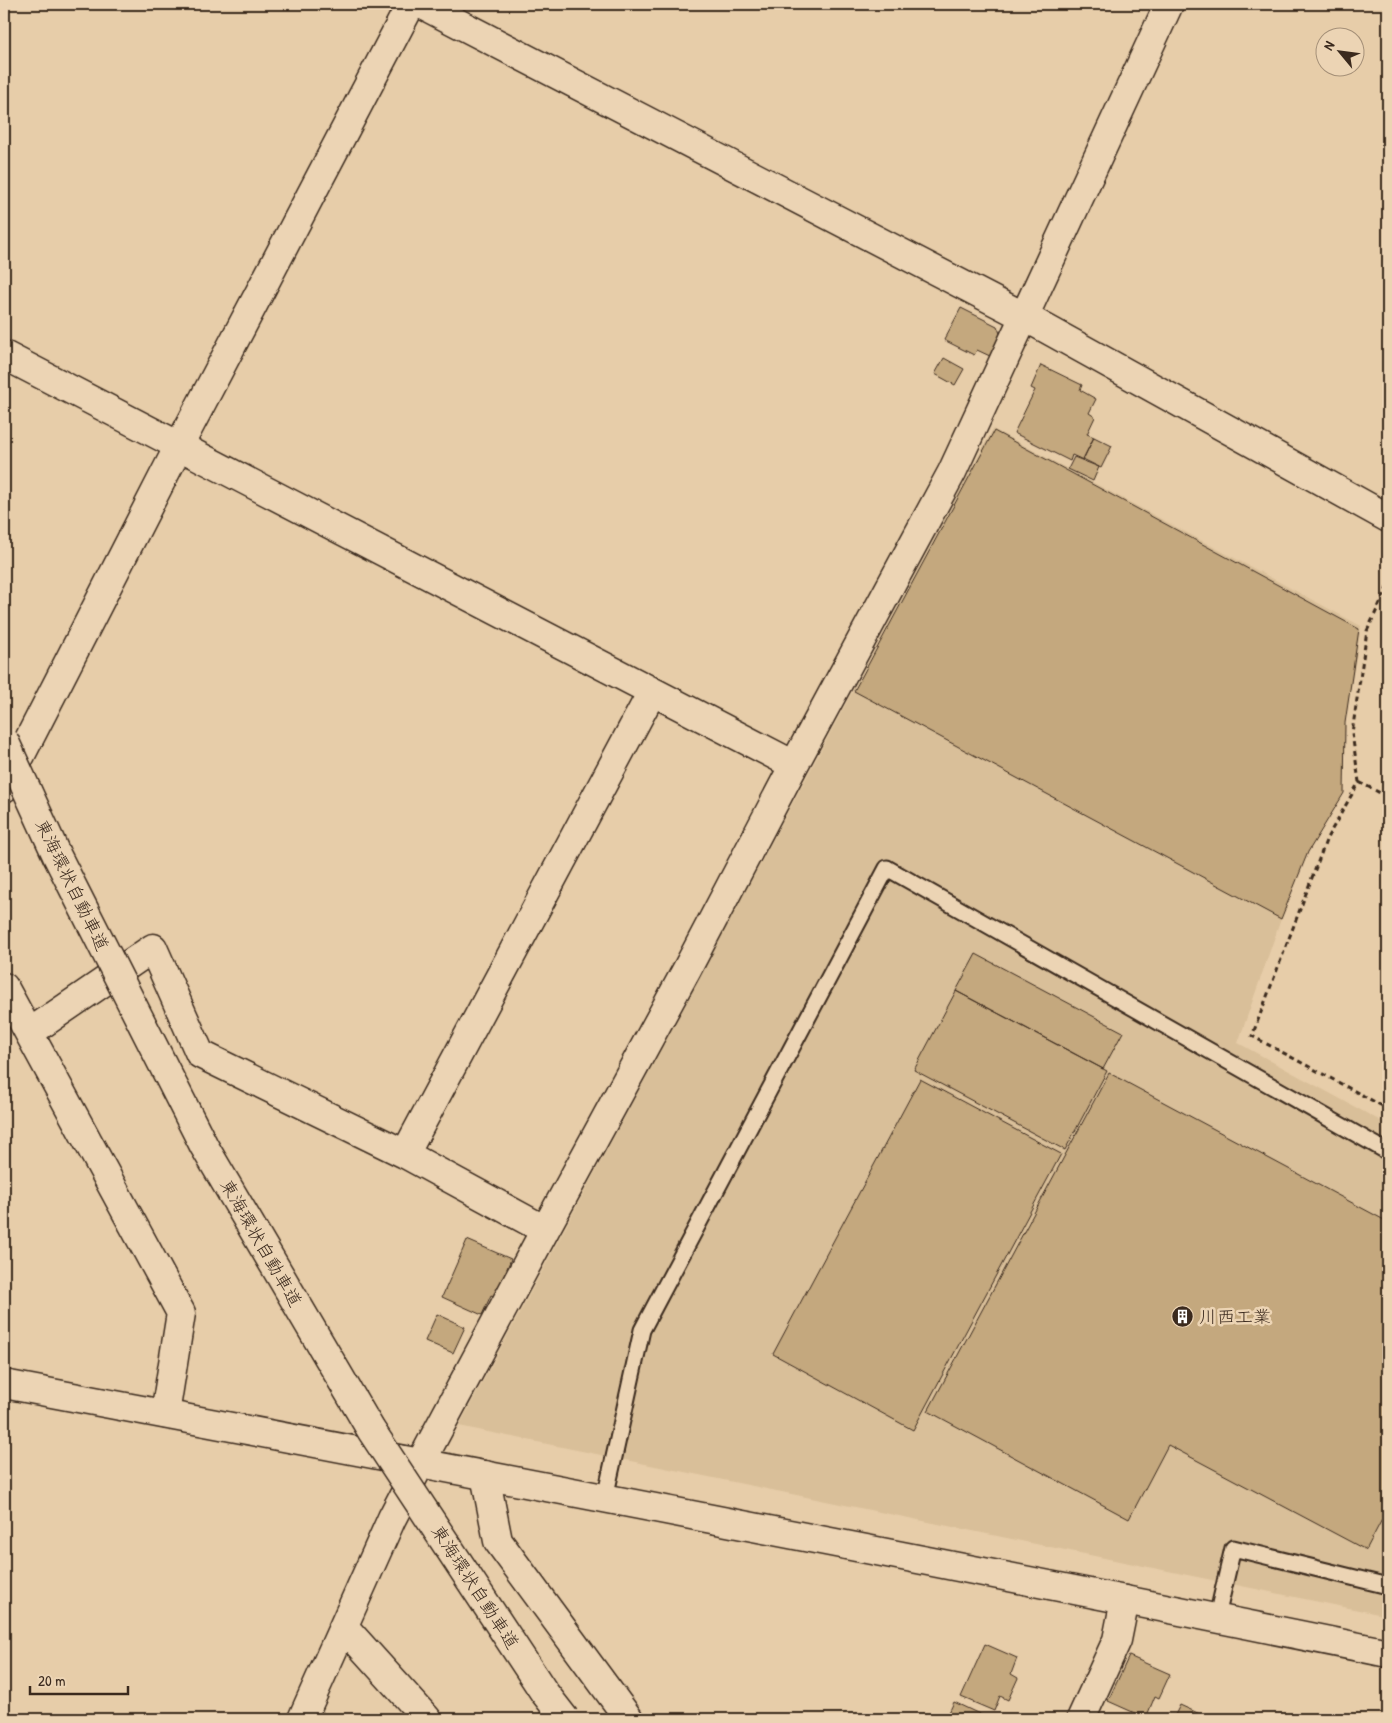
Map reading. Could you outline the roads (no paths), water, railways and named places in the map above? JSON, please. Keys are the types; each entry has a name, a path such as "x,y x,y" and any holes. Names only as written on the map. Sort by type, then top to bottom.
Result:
{"main road":[{"path":"4,788 178,446 411,4"},
{"path":"421,4 1025,317 1388,518"},
{"path":"302,1719 392,1518 421,1462 952,472 1169,4"},
{"path":"4,355 794,765"},
{"path":"405,1154 652,692"},
{"name":"東海環状自動車道","path":"4,740 57,856 204,1146 371,1430 544,1692 565,1719"},
{"path":"29,1033 153,948 200,1054 405,1154 545,1230"},
{"path":"4,987 181,1313 165,1414"},
{"path":"4,1384 421,1462 1388,1653"},
{"path":"484,1475 498,1540 629,1719"},
{"path":"1080,1719 1117,1640 1126,1600"},
{"path":"344,1627 427,1719"}],"lane":[{"path":"605,1498 642,1330 887,868 1388,1152"},
{"path":"1219,1608 1233,1548 1388,1586"}],"place":[{"name":"川西工業","path":"1183,1317"}]}
